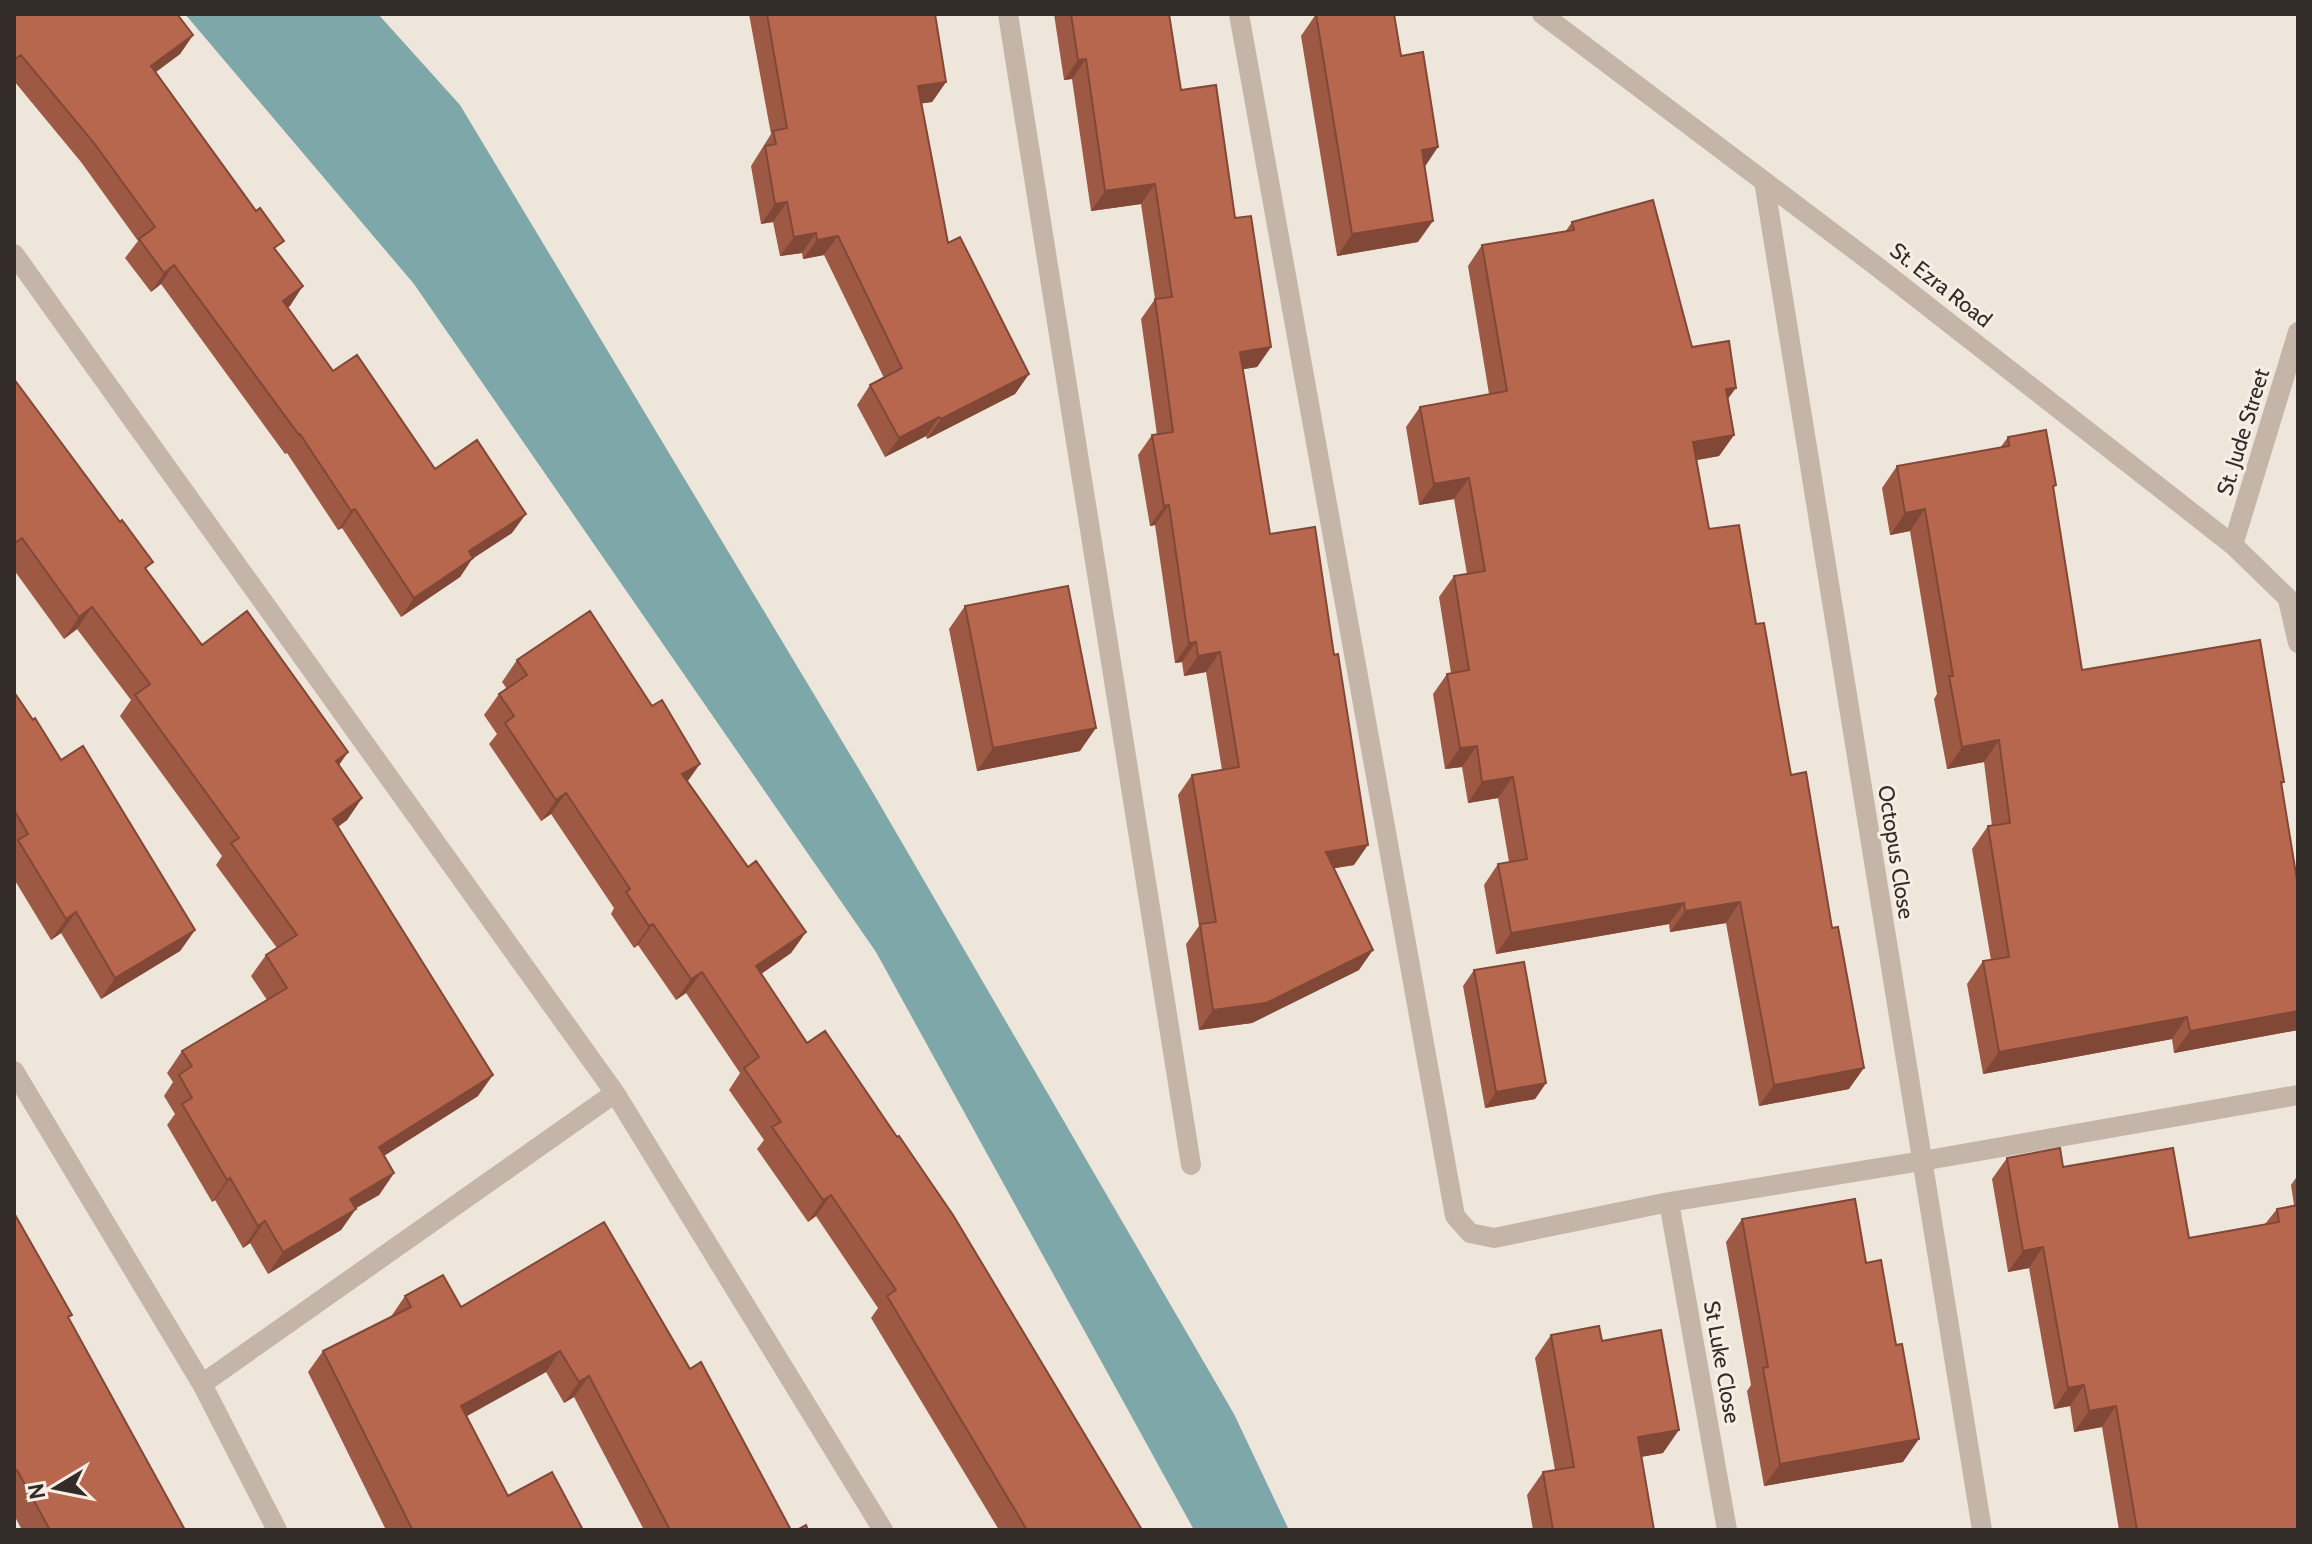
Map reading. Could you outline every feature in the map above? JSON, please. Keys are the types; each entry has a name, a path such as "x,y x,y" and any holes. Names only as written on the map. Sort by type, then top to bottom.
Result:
{"street":[{"path":"1008,14 1191,1165"},
{"path":"1239,14 1455,1216 1470,1233 1494,1238 1669,1202 2298,1095"},
{"name":"St. Ezra Road","path":"1548,16 1899,283 2233,545 2293,604"},
{"name":"Octopus Close","path":"1764,181 1982,1530"},
{"path":"14,254 615,1093 883,1530"},
{"name":"St. Jude Street","path":"2233,545 2298,332"},
{"path":"2293,604 2298,643"},
{"path":"14,1071 202,1384 277,1530"},
{"path":"202,1384 615,1093"},
{"name":"St Luke Close","path":"1669,1202 1727,1530"}],"water":[{"path":"185,14 378,14 460,105 872,791 1234,1414 1289,1530 1194,1530 876,952 414,284"}],"building":[{"path":"14,14 177,14 193,35 151,66 256,211 260,208 284,241 274,248 303,286 283,301 333,371 357,355 435,469 477,440 526,514 469,551 473,558 414,598 355,509 351,511 300,434 174,265 164,273 139,239 155,227 94,143 21,55 14,60"},
{"path":"767,14 935,14 946,82 918,86 948,243 960,237 1029,374 899,438 870,385 902,368 838,236 817,240 816,233 794,237 787,202 775,204 765,146 776,144 773,131 787,128"},
{"path":"1071,14 1169,14 1181,90 1216,85 1235,218 1251,216 1271,347 1240,352 1270,534 1315,527 1368,845 1326,852 1373,950 1266,1003 1213,1010 1200,924 1216,922 1192,775 1239,767 1220,652 1198,656 1196,642 1189,643 1169,505 1164,506 1152,435 1173,432 1155,299 1172,297 1155,184 1105,191 1086,59 1078,60"},
{"path":"1316,14 1394,14 1401,56 1423,52 1438,147 1422,150 1433,221 1352,234"},
{"path":"1653,200 1692,347 1729,341 1736,388 1726,389 1734,435 1693,442 1709,529 1739,525 1756,624 1764,623 1791,775 1806,772 1832,928 1838,927 1864,1068 1774,1085 1740,902 1685,911 1684,903 1511,933 1498,864 1527,859 1513,777 1482,782 1477,746 1460,748 1447,674 1469,670 1454,576 1485,571 1469,478 1434,484 1420,407 1507,391 1482,245 1574,230 1572,222"},
{"path":"14,379 153,562 145,568 202,645 247,611 348,752 336,761 362,798 333,819 493,1075 379,1147 394,1173 350,1199 356,1209 283,1252 265,1221 258,1226 182,1104 192,1098 179,1075 192,1066 182,1051 287,988 266,955 297,935 231,843 239,838 135,695 150,684 92,607 79,617 22,538 16,542 14,540"},
{"path":"2046,430 2082,670 2260,640 2298,886 2298,1011 2190,1031 2187,1017 1999,1052 1983,961 2009,957 1988,826 2010,823 1999,740 1962,747 1925,509 1905,513 1897,466 2009,446 2008,437"},
{"path":"1068,586 1096,728 993,748 965,606"},
{"path":"590,611 652,706 662,700 700,764 682,774 748,867 756,861 806,932 756,966 807,1043 825,1031 899,1136 953,1215 1142,1530 1027,1530 887,1296 896,1290 831,1195 823,1200 772,1127 781,1122 744,1068 759,1057 702,972 691,979 653,924 649,926 626,892 630,889 566,793 556,800 505,723 514,716 499,694 527,675 517,660"},
{"path":"14,692 33,720 35,718 61,760 83,746 195,930 115,978 76,912 66,919 18,840 28,834 14,810"},
{"path":"1524,962 1546,1083 1496,1092 1474,970"},
{"path":"2060,1148 2063,1167 2173,1148 2189,1238 2279,1222 2277,1209 2298,1205 2298,1530 2137,1530 2116,1406 2089,1411 2084,1385 2068,1388 2043,1247 2023,1251 2007,1158"},
{"path":"1855,1199 1866,1263 1881,1260 1896,1345 1902,1344 1919,1439 1780,1464 1763,1368 1768,1367 1742,1219"},
{"path":"14,1213 72,1315 68,1317 185,1530 50,1530 17,1470 14,1472"},
{"path":"604,1222 690,1369 701,1362 791,1530 670,1530 589,1376 579,1382 560,1351 461,1406 508,1496 552,1472 583,1530 410,1530 323,1351 411,1307 405,1296 443,1275 461,1307"},
{"path":"1599,1326 1602,1341 1661,1330 1679,1430 1638,1437 1654,1530 1553,1530 1543,1472 1574,1467 1551,1335"}]}
